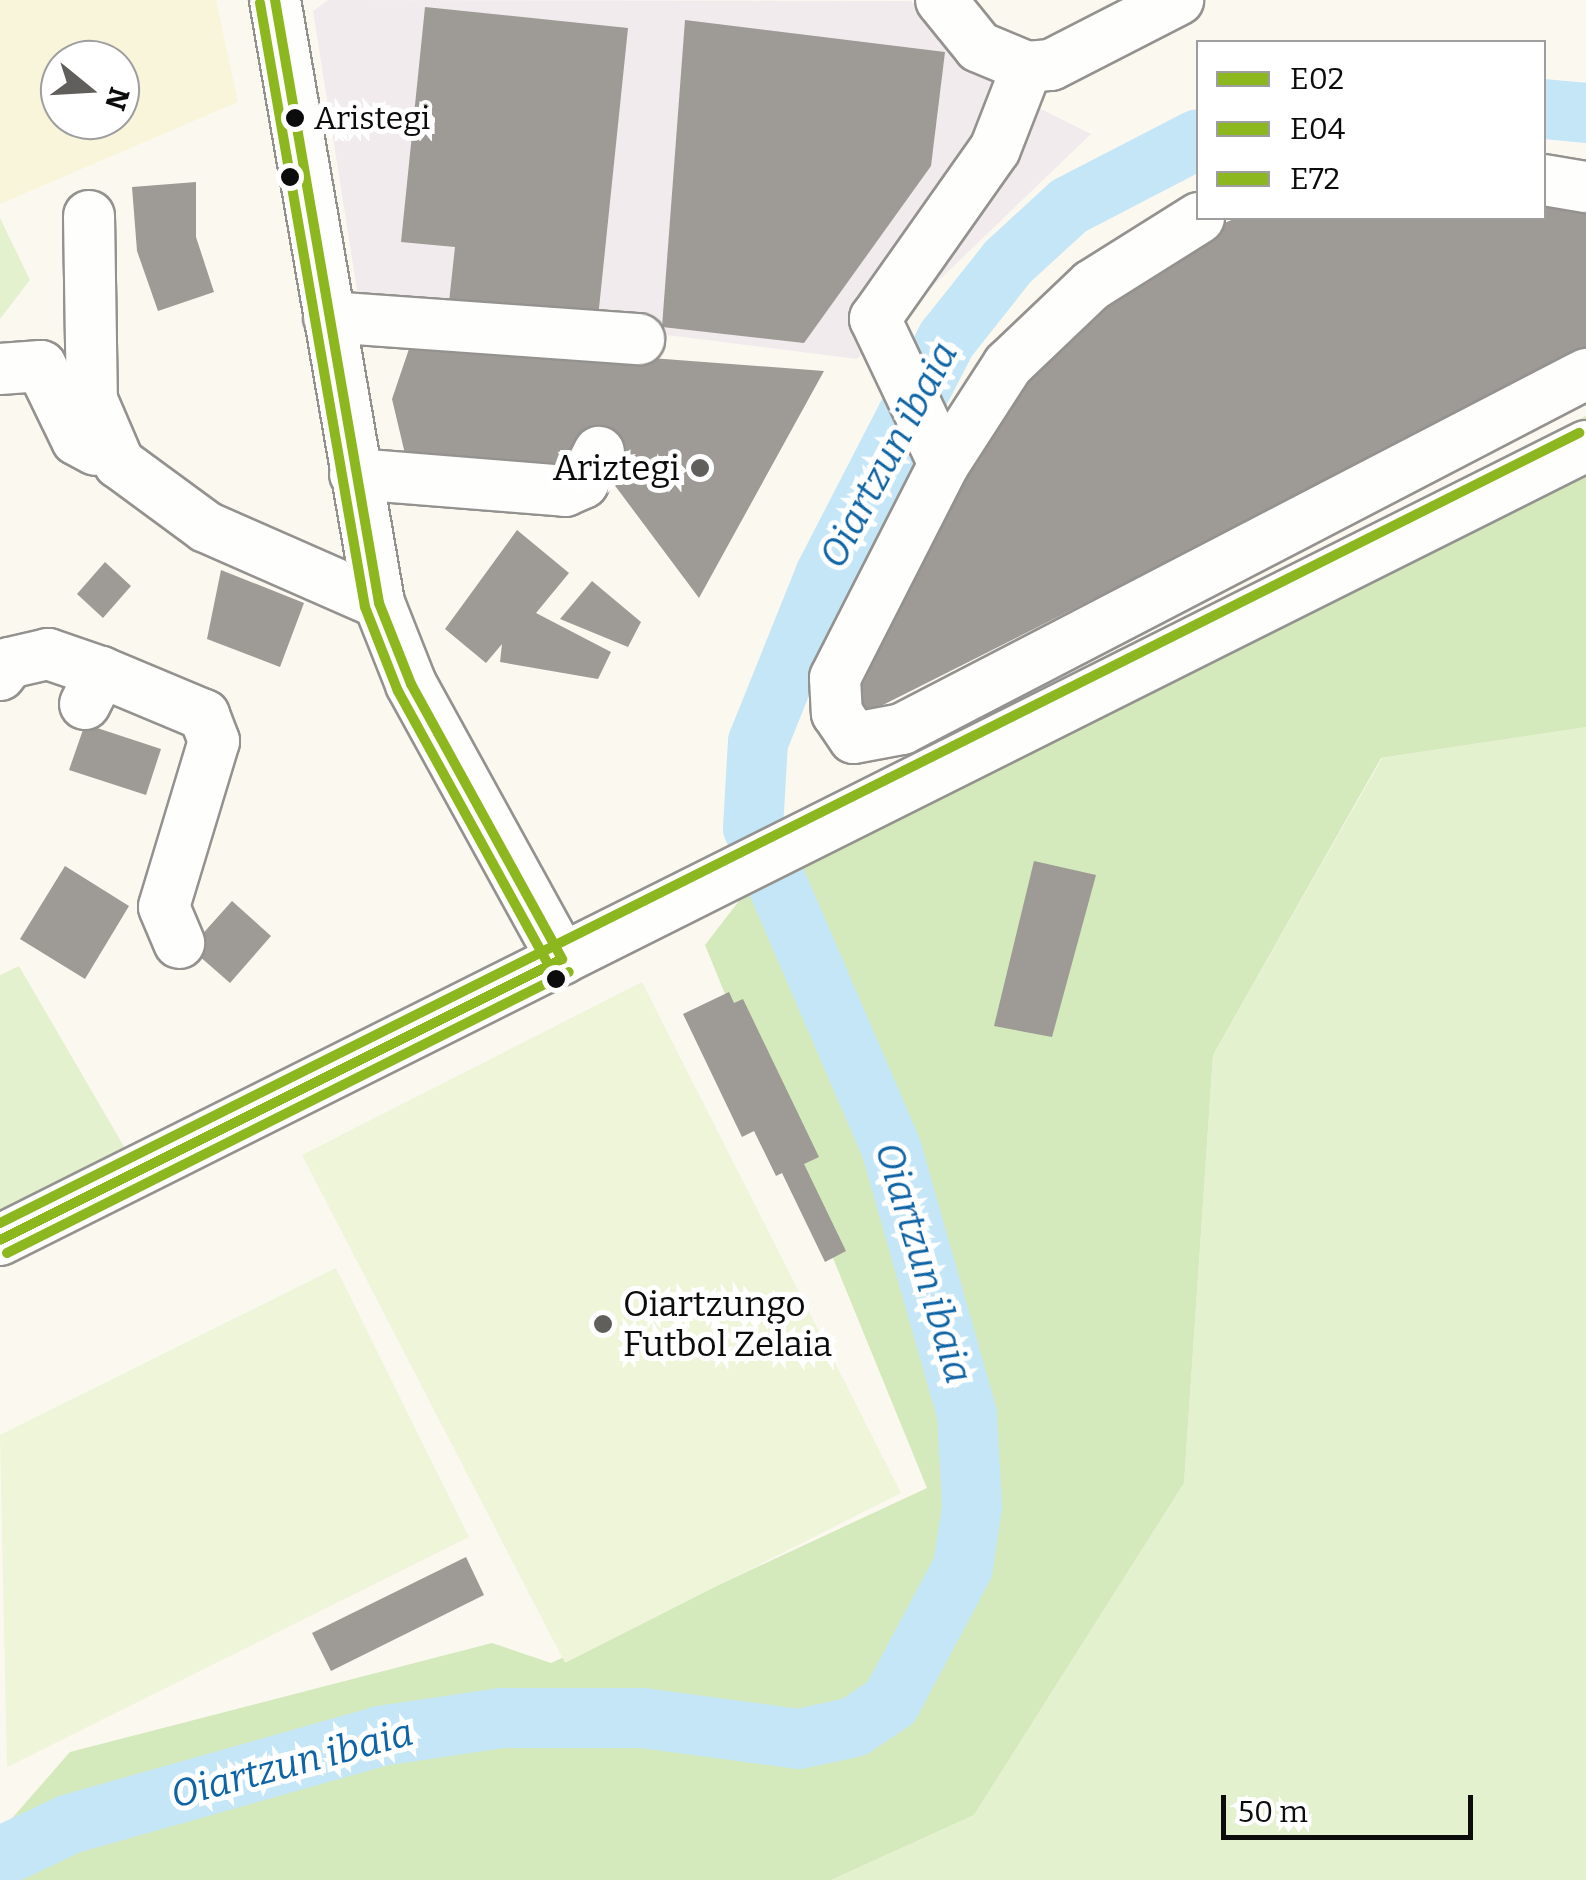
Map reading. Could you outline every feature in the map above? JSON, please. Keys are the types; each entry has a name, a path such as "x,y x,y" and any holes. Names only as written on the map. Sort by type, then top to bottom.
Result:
{"street":[{"path":"276,0 336,290 355,474 379,603 411,684 562,959"},
{"path":"941,0 979,47 1027,67 1051,65 1178,0"},
{"path":"938,452 875,319 995,149 1027,67"},
{"path":"1546,180 1586,188"},
{"path":"89,216 92,400 118,463"},
{"path":"1197,220 1092,285 1008,366 938,452 835,678 837,713 854,738 902,729 1586,374"},
{"path":"336,290 639,339"},
{"path":"0,369 41,366 77,440 118,463 206,528 379,603"},
{"path":"0,1240 1586,446"},
{"path":"355,474 565,490 583,482 600,452"},
{"path":"1166,591 1191,642"},
{"path":"0,675 9,663 48,654 93,688 204,715 214,741 164,907 179,942"},
{"path":"902,729 922,779"}],"shaded area":[{"path":"0,0 216,0 238,102 0,204"},
{"path":"328,0 911,1 993,85 1091,134 857,359 358,296 313,11"}],"green space":[{"path":"0,218 30,280 0,319"},
{"path":"1586,416 1586,727 1381,758 1213,1055 1184,1483 974,1815 831,1880 0,1880 0,1832 70,1752 492,1643 551,1663 927,1488 705,945 809,810"},
{"path":"1586,727 1586,1880 831,1880 974,1815 1184,1483 1213,1055 1382,758"},
{"path":"19,966 126,1150 0,1217 0,975"},
{"name":"Oiartzungo Futbol Zelaia","path":"642,982 901,1493 565,1663 302,1155"},
{"path":"336,1268 469,1537 7,1767 0,1435"}],"building":[{"path":"425,7 628,28 598,318 449,302 455,247 401,242"},
{"path":"685,20 945,52 931,166 804,343 662,327"},
{"path":"196,182 196,237 214,292 158,311 137,251 132,187"},
{"path":"1546,195 1586,201 1586,351 867,713 844,674 988,421 1065,323 1165,249 1231,220 1546,220"},
{"name":"Ariztegi","path":"412,340 824,371 699,598 613,483 633,466 615,441 584,470 405,454 392,399"},
{"path":"517,530 569,573 536,613 611,652 598,679 500,662 502,644 486,663 445,629"},
{"path":"105,562 131,586 103,618 77,594"},
{"path":"221,570 304,603 280,667 207,639"},
{"path":"592,581 641,622 628,647 560,619"},
{"path":"85,724 161,749 146,795 69,770"},
{"path":"1034,861 1096,875 1052,1037 994,1026"},
{"path":"65,866 129,906 85,979 20,939"},
{"path":"232,901 271,936 230,983 190,948"},
{"path":"729,992 734,1003 743,999 819,1157 804,1164 846,1251 825,1262 782,1173 776,1176 754,1131 742,1137 683,1014"},
{"path":"466,1557 484,1595 331,1671 312,1633"}],"waterway":[{"name":"Oiartzun ibaia","path":"1546,109 1586,113"},
{"name":"Oiartzun ibaia","path":"0,1857 70,1824 380,1736 502,1718 642,1718 799,1739 854,1727 891,1702 963,1567 972,1507 967,1414 892,1150 753,828 758,742 825,575 947,339 1008,262 1069,206 1196,140"}],"transit line":[{"name":"E02","path":"275,0 379,603 411,684 562,959"},
{"name":"E04","path":"260,3 365,607 398,691 549,966"},
{"name":"E72","path":"0,1223 1579,433"},
{"name":"E02","path":"0,1240 562,959"},
{"name":"E04","path":"7,1253 569,972"}],"place":[{"name":"Aristegi","path":"295,118"},
{"name":"Ariztegi","path":"700,468"},
{"name":"Oiartzungo Futbol Zelaia","path":"603,1324"}]}
